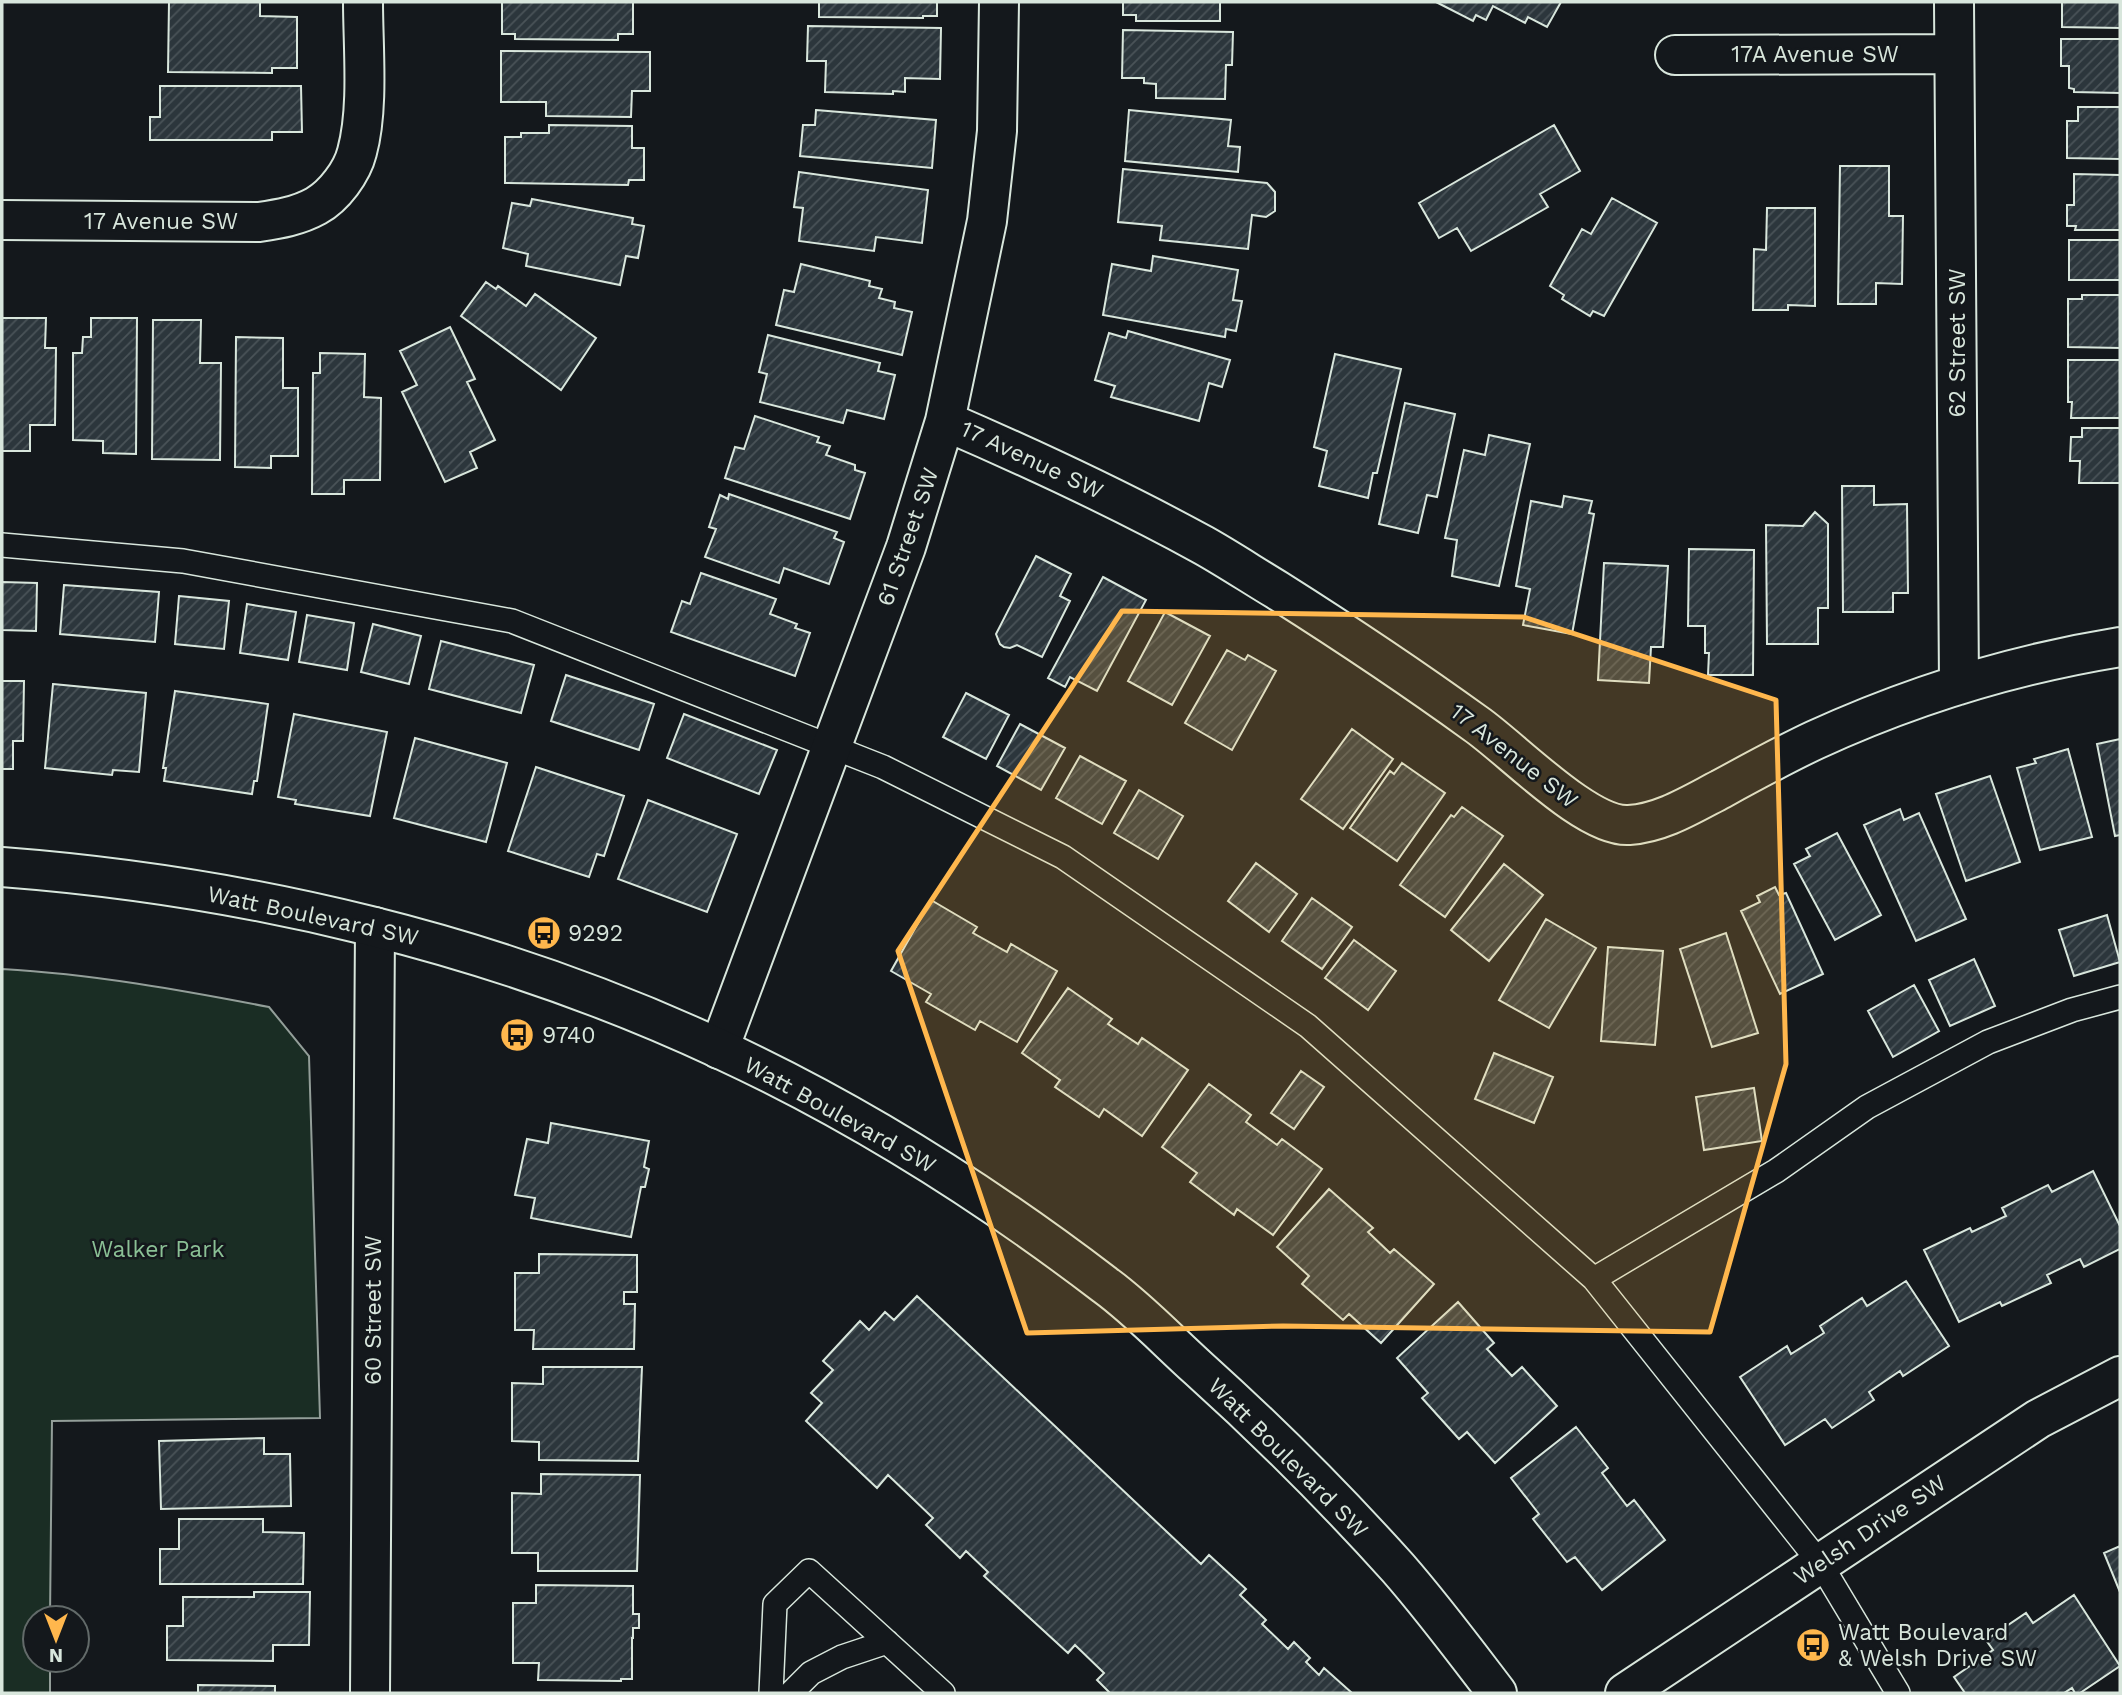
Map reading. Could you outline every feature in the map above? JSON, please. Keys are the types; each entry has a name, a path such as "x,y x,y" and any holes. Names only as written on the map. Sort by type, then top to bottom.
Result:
{"street":[{"name":"17 Avenue SW","path":"2,220 259,222 290,217 318,205 350,170 357,153 363,121 363,2"},
{"name":"61 Street SW","path":"719,1049 906,547 945,421 987,221 997,131 999,2"},
{"name":"62 Street SW","path":"1954,2 1959,685"},
{"name":"17A Avenue SW","path":"1675,55 1954,54"},
{"name":"17 Avenue SW","path":"945,421 1104,493 1206,547 1382,657 1486,731 1573,803 1608,823 1628,825 1659,819 1815,740 1899,705 2020,666 2120,647"},
{"name":"Watt Boulevard SW","path":"2,867 73,872 176,886 375,927 473,954 565,986 719,1049 897,1143 964,1185 1108,1287 1267,1430 1400,1571 1497,1693"},
{"name":"60 Street SW","path":"370,1693 375,927"},
{"name":"Welsh Drive SW","path":"1625,1693 2038,1419 2120,1376"}],"lane":[{"path":"2,545 183,561 512,621 883,767 1063,857 1308,1026 1594,1279 1820,1563 1898,1693"},
{"path":"1594,1279 1776,1171 1867,1107 1988,1042 2072,1010 2120,997"},
{"path":"771,1693 775,1604 809,1571 943,1693"},
{"path":"791,1693 811,1673 842,1657 887,1642"}],"highlighted area":[{"path":"1122,611 1524,617 1776,700 1786,1064 1710,1332 1283,1326 1027,1333 898,951"}],"green space":[{"name":"Walker Park","path":"2,969 103,979 269,1007 309,1056 320,1418 52,1421 50,1604 21,1604 21,1674 50,1674 50,1693 2,1693"}],"building":[{"path":"169,2 260,2 260,16 297,17 297,68 272,68 272,73 168,72"},
{"path":"502,2 633,2 633,34 618,34 618,40 515,39 515,34 502,34"},
{"path":"819,2 937,2 937,16 819,17"},
{"path":"1123,2 1220,2 1220,21 1136,21 1136,15 1123,15"},
{"path":"1436,2 1561,2 1547,27 1528,17 1525,23 1493,6 1486,20 1476,15 1473,21"},
{"path":"2062,2 2120,2 2120,28 2062,27"},
{"path":"808,26 941,28 940,79 905,78 905,92 893,91 893,94 825,92 826,61 807,61"},
{"path":"1123,30 1233,32 1232,65 1226,65 1225,99 1156,98 1156,84 1144,83 1144,78 1122,78"},
{"path":"2061,39 2120,39 2120,93 2074,92 2074,89 2069,88 2069,66 2061,66"},
{"path":"501,51 650,52 650,91 632,91 631,117 546,116 546,102 501,102"},
{"path":"160,86 301,86 302,132 272,132 272,140 150,140 150,117 160,117"},
{"path":"2078,107 2120,107 2120,159 2067,158 2067,121 2078,121"},
{"path":"816,110 936,120 932,168 800,156 803,125 815,125"},
{"path":"1129,110 1231,120 1228,146 1240,147 1238,172 1125,161"},
{"path":"549,125 632,126 632,148 644,148 644,180 629,180 628,185 505,183 505,137 521,137 521,133 549,133"},
{"path":"1554,125 1580,171 1540,194 1548,207 1471,251 1457,228 1439,238 1419,203"},
{"path":"1840,166 1889,166 1889,216 1903,216 1902,284 1876,283 1876,304 1838,304"},
{"path":"1123,169 1267,183 1275,192 1275,211 1266,217 1252,215 1248,249 1160,240 1162,226 1118,222"},
{"path":"799,172 928,190 922,243 876,237 874,251 799,241 803,208 794,207"},
{"path":"2074,174 2120,175 2120,230 2075,230 2076,226 2067,226 2067,205 2074,205"},
{"path":"1612,198 1657,223 1604,316 1593,311 1590,316 1562,299 1564,295 1550,286 1582,229 1591,234"},
{"path":"532,199 633,218 632,224 644,226 638,258 626,256 620,285 526,266 528,254 503,248 512,203 530,206"},
{"path":"1767,208 1815,208 1815,306 1788,305 1788,310 1753,310 1754,249 1766,250"},
{"path":"2069,240 2120,240 2120,280 2069,280"},
{"path":"1153,256 1238,270 1233,300 1242,301 1236,331 1226,329 1225,337 1103,315 1112,264 1151,271"},
{"path":"801,264 870,281 869,286 882,289 879,298 895,302 894,308 912,312 902,355 776,325 784,290 794,292"},
{"path":"486,282 496,289 498,286 526,306 535,294 596,338 561,390 461,316"},
{"path":"2082,295 2120,295 2120,348 2068,347 2068,299 2082,299"},
{"path":"2,318 46,318 45,348 56,348 55,425 30,425 30,451 2,451"},
{"path":"91,318 137,318 136,454 103,453 103,441 73,440 73,353 82,353 83,337 91,337"},
{"path":"153,320 201,320 200,363 221,363 220,460 152,459"},
{"path":"450,327 475,379 467,382 495,440 470,452 477,468 445,482 402,392 417,385 400,351"},
{"path":"1128,331 1230,360 1222,387 1209,383 1199,421 1111,397 1115,386 1095,380 1109,333 1126,338"},
{"path":"768,335 880,363 878,371 895,375 884,419 847,410 843,423 760,402 767,374 759,372"},
{"path":"236,337 283,338 283,388 298,388 298,456 271,456 271,468 235,467"},
{"path":"320,353 365,354 364,397 381,398 380,480 344,480 344,494 312,494 313,373 320,373"},
{"path":"1335,354 1401,369 1377,473 1373,473 1368,498 1319,486 1327,451 1314,447"},
{"path":"2068,360 2120,360 2120,418 2071,418 2072,402 2068,402"},
{"path":"1405,403 1455,414 1437,497 1427,495 1418,533 1379,524"},
{"path":"755,416 819,437 817,442 830,446 826,455 855,465 855,470 865,473 850,519 725,478 735,447 744,449"},
{"path":"2082,428 2120,428 2120,483 2079,483 2080,461 2070,461 2071,437 2082,437"},
{"path":"1489,435 1530,444 1499,586 1452,576 1457,540 1445,538 1464,450 1485,455"},
{"path":"1842,486 1874,486 1874,505 1907,504 1908,593 1893,593 1893,612 1843,612"},
{"path":"729,494 837,532 834,538 844,542 829,584 784,568 779,583 705,557 716,529 709,527 720,495 728,499"},
{"path":"1564,496 1592,501 1589,513 1594,514 1572,634 1523,625 1530,589 1516,586 1531,501 1562,507"},
{"path":"1815,512 1828,524 1828,608 1818,608 1818,644 1767,644 1766,525 1803,526"},
{"path":"1689,549 1754,550 1753,675 1708,675 1709,653 1705,653 1705,626 1688,626"},
{"path":"1036,556 1071,574 1060,596 1070,601 1042,657 1017,645 1004,647 996,634"},
{"path":"1604,563 1668,566 1663,647 1651,647 1649,683 1598,680"},
{"path":"701,573 776,599 770,614 797,624 795,628 810,633 795,676 671,632 682,601 690,604"},
{"path":"1103,577 1146,600 1097,691 1070,677 1065,687 1048,678"},
{"path":"2,582 37,583 36,631 2,630"},
{"path":"64,585 159,592 155,642 60,634"},
{"path":"179,596 229,601 224,649 175,644"},
{"path":"247,604 296,612 288,660 240,653"},
{"path":"1165,612 1210,636 1172,705 1128,681"},
{"path":"307,615 354,623 347,670 299,662"},
{"path":"373,624 421,636 409,684 361,672"},
{"path":"441,641 534,665 521,713 429,689"},
{"path":"1227,650 1245,660 1248,655 1276,671 1232,750 1185,723"},
{"path":"566,675 654,704 639,750 551,721"},
{"path":"2,681 24,681 23,741 13,741 13,769 2,769"},
{"path":"53,684 146,693 139,772 113,770 112,775 45,768"},
{"path":"175,691 268,704 257,781 254,781 252,794 164,781 166,768 163,768"},
{"path":"966,693 1009,715 986,759 943,737"},
{"path":"294,714 387,732 370,816 295,804 296,800 278,797"},
{"path":"684,714 777,750 759,794 667,758"},
{"path":"1020,724 1065,748 1041,790 997,766"},
{"path":"1352,729 1393,759 1343,829 1301,799"},
{"path":"415,738 507,763 486,842 394,818"},
{"path":"2120,739 2120,835 2115,836 2097,744"},
{"path":"2068,749 2092,837 2040,850 2017,768 2036,763 2034,759"},
{"path":"1080,756 1126,781 1102,824 1056,798"},
{"path":"1402,763 1445,793 1397,861 1350,828 1390,771 1394,774"},
{"path":"536,767 624,796 604,856 597,854 589,877 508,851"},
{"path":"1990,776 2020,862 1966,881 1936,794"},
{"path":"1139,790 1183,816 1158,859 1114,833"},
{"path":"648,800 737,834 707,912 618,879"},
{"path":"1462,807 1503,836 1445,917 1400,885 1451,815 1454,817"},
{"path":"1900,809 1904,820 1919,813 1966,919 1916,941 1864,825"},
{"path":"1837,833 1881,915 1835,940 1794,864 1810,856 1806,849"},
{"path":"1256,863 1297,894 1269,932 1228,901"},
{"path":"1504,864 1543,895 1489,961 1451,930"},
{"path":"1775,887 1779,895 1786,893 1823,974 1780,994 1741,911 1760,902 1757,896"},
{"path":"1312,898 1352,927 1322,969 1282,941"},
{"path":"931,900 977,927 973,933 1007,952 1011,944 1057,971 1017,1042 980,1021 975,1030 926,1002 931,994 891,971"},
{"path":"2107,915 2120,962 2074,976 2059,930"},
{"path":"1546,919 1596,948 1549,1028 1499,1000"},
{"path":"1726,933 1758,1033 1712,1047 1680,949"},
{"path":"1354,940 1396,971 1368,1010 1325,978"},
{"path":"1608,947 1663,951 1655,1045 1601,1041"},
{"path":"1974,959 1995,1006 1950,1026 1929,980"},
{"path":"1914,985 1939,1031 1893,1057 1868,1011"},
{"path":"1068,988 1112,1019 1108,1024 1138,1044 1142,1038 1188,1070 1142,1136 1104,1109 1099,1117 1055,1087 1060,1080 1022,1053"},
{"path":"1494,1053 1553,1077 1534,1123 1475,1099"},
{"path":"1301,1071 1324,1087 1294,1129 1271,1113"},
{"path":"1209,1084 1251,1115 1246,1122 1277,1145 1282,1139 1322,1169 1273,1235 1237,1209 1234,1215 1190,1182 1197,1173 1162,1147"},
{"path":"1754,1088 1762,1141 1704,1150 1696,1097"},
{"path":"551,1123 649,1141 644,1167 649,1169 645,1187 641,1187 631,1237 531,1218 535,1198 515,1195 527,1139 548,1143"},
{"path":"2093,1171 2120,1226 2120,1249 2084,1267 2080,1259 2047,1275 2051,1283 2002,1306 2000,1302 1959,1322 1924,1250 1970,1228 1972,1232 2006,1216 2002,1208 2048,1185 2052,1192"},
{"path":"1329,1189 1373,1228 1368,1232 1390,1253 1394,1249 1434,1284 1381,1343 1349,1314 1343,1320 1302,1284 1309,1276 1277,1247"},
{"path":"539,1254 637,1255 637,1292 624,1292 624,1304 635,1304 634,1349 533,1349 534,1330 515,1330 515,1273 539,1273"},
{"path":"1906,1281 1949,1346 1903,1376 1900,1371 1869,1392 1874,1400 1832,1428 1825,1419 1785,1445 1740,1377 1787,1346 1791,1354 1824,1333 1820,1326 1862,1298 1867,1306"},
{"path":"917,1296 1201,1564 1209,1555 1246,1589 1240,1595 1266,1620 1262,1624 1288,1649 1294,1642 1310,1658 1306,1662 1319,1675 1324,1668 1352,1693 1110,1693 1097,1680 1104,1673 1075,1645 1068,1653 984,1576 988,1572 966,1551 960,1558 926,1525 933,1518 888,1475 877,1488 806,1421 822,1403 811,1393 833,1370 823,1361 860,1321 869,1330 885,1312 894,1320"},
{"path":"1458,1302 1494,1343 1487,1349 1512,1376 1522,1367 1557,1406 1495,1463 1467,1432 1459,1439 1422,1398 1428,1393 1397,1358"},
{"path":"543,1367 642,1367 638,1461 539,1460 539,1442 512,1441 512,1383 543,1384"},
{"path":"1576,1427 1608,1468 1602,1473 1627,1506 1634,1500 1665,1540 1602,1590 1575,1557 1567,1562 1533,1519 1539,1514 1511,1478"},
{"path":"264,1438 264,1454 290,1454 291,1506 161,1509 159,1441"},
{"path":"541,1474 640,1475 637,1571 538,1571 538,1553 512,1553 512,1493 541,1494"},
{"path":"179,1519 263,1519 263,1532 304,1533 303,1584 160,1584 160,1549 179,1549"},
{"path":"2120,1546 2120,1592 2104,1553"},
{"path":"536,1585 633,1586 633,1614 639,1614 639,1628 633,1628 632,1679 538,1680 539,1663 513,1663 513,1603 536,1603"},
{"path":"254,1592 310,1592 309,1645 273,1645 273,1661 167,1660 167,1626 183,1626 183,1597 254,1597"},
{"path":"2074,1595 2120,1666 2080,1693 2075,1693 2072,1688 2064,1693 1965,1693 1954,1677 1993,1650 1986,1640 2026,1613 2033,1623"},
{"path":"198,1685 275,1686 275,1693 198,1693"}],"place":[{"name":"9292","path":"544,933"},
{"name":"9740","path":"517,1035"},
{"name":"Watt Boulevard & Welsh Drive SW","path":"1813,1645"}]}
